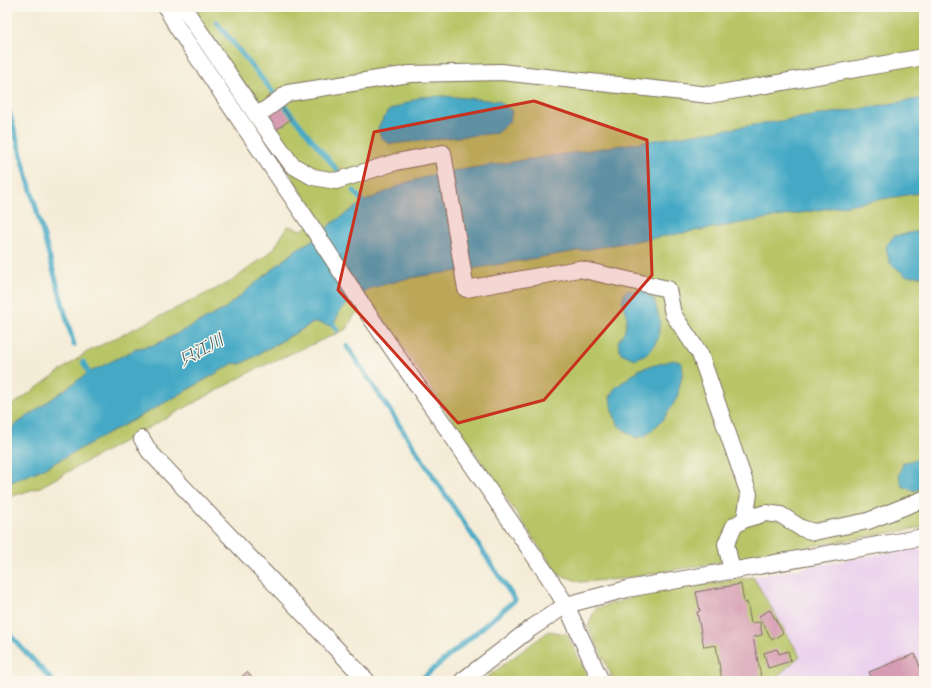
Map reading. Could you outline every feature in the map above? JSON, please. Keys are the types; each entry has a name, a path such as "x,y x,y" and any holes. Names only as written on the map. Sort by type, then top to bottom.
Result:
{"street":[{"path":"166,7 177,27 308,221 369,315 548,576 566,605 601,681"},
{"path":"176,7 186,11 292,165 313,177 336,181 396,162 443,153 466,289 579,269 668,289 673,314 700,354 749,494 745,518"},
{"path":"257,116 288,93 410,74 501,72 709,95 924,57"},
{"path":"142,439 149,451 367,681"},
{"path":"732,571 726,544 734,526 745,518 766,513 781,515 802,528 814,532 868,521 924,499"},
{"path":"462,681 530,629 566,605 627,589 924,537"}],"highlighted area":[{"path":"534,101 647,140 652,275 544,400 458,423 338,290 374,132"}],"shaded area":[{"path":"919,547 924,558 924,681 772,681 800,656 753,577"}],"green space":[{"path":"200,7 924,7 924,527 621,579 580,582 558,574 375,306 354,315 347,329 258,368 40,487 7,498 7,484 47,467 234,363 241,364 315,322 334,324 339,311 351,301 313,240 297,249 223,310 155,345 138,348 61,392 7,431 7,409 87,352 232,281 273,250 288,226 302,230 319,218 191,24"},
{"path":"753,577 800,656 772,681 614,681 588,626 595,609 642,594"},
{"path":"549,631 567,634 590,681 482,681"}],"water":[{"path":"443,96 499,101 512,111 510,121 497,133 390,144 381,138 378,127 388,111 420,97"},
{"name":"只江川","path":"924,98 924,192 460,271 405,279 372,288 351,301 340,311 332,326 315,322 241,364 234,363 47,467 7,484 7,431 88,373 138,348 155,345 223,310 297,249 313,240 331,224 363,202 405,183 439,173"},
{"path":"924,230 924,276 906,276 889,262 886,246 894,236"},
{"path":"626,290 644,291 654,300 660,321 658,339 649,353 634,359 621,353 618,342 625,330 627,317 622,301"},
{"path":"674,360 682,363 683,371 677,398 663,420 645,436 636,438 619,426 612,411 610,398 615,388 640,369"},
{"path":"924,457 924,487 914,491 902,486 899,475 903,463"}],"building":[{"path":"281,106 291,119 276,130 267,117"},
{"path":"741,584 744,603 747,602 751,623 760,622 762,635 753,637 761,677 743,681 722,681 716,645 704,647 697,612 700,611 696,592"},
{"path":"770,610 783,633 772,640 759,616"},
{"path":"777,649 779,654 788,651 791,661 768,668 764,653"},
{"path":"915,654 924,677 924,681 873,681 869,672"},
{"path":"247,672 255,681 237,681"}],"waterway":[{"path":"216,22 273,92"},
{"path":"7,104 74,345"},
{"path":"284,105 337,170"},
{"path":"354,191 367,207"},
{"path":"330,320 337,330"},
{"path":"347,346 515,600 419,681"},
{"path":"83,362 91,377"},
{"path":"7,632 53,681"}]}
